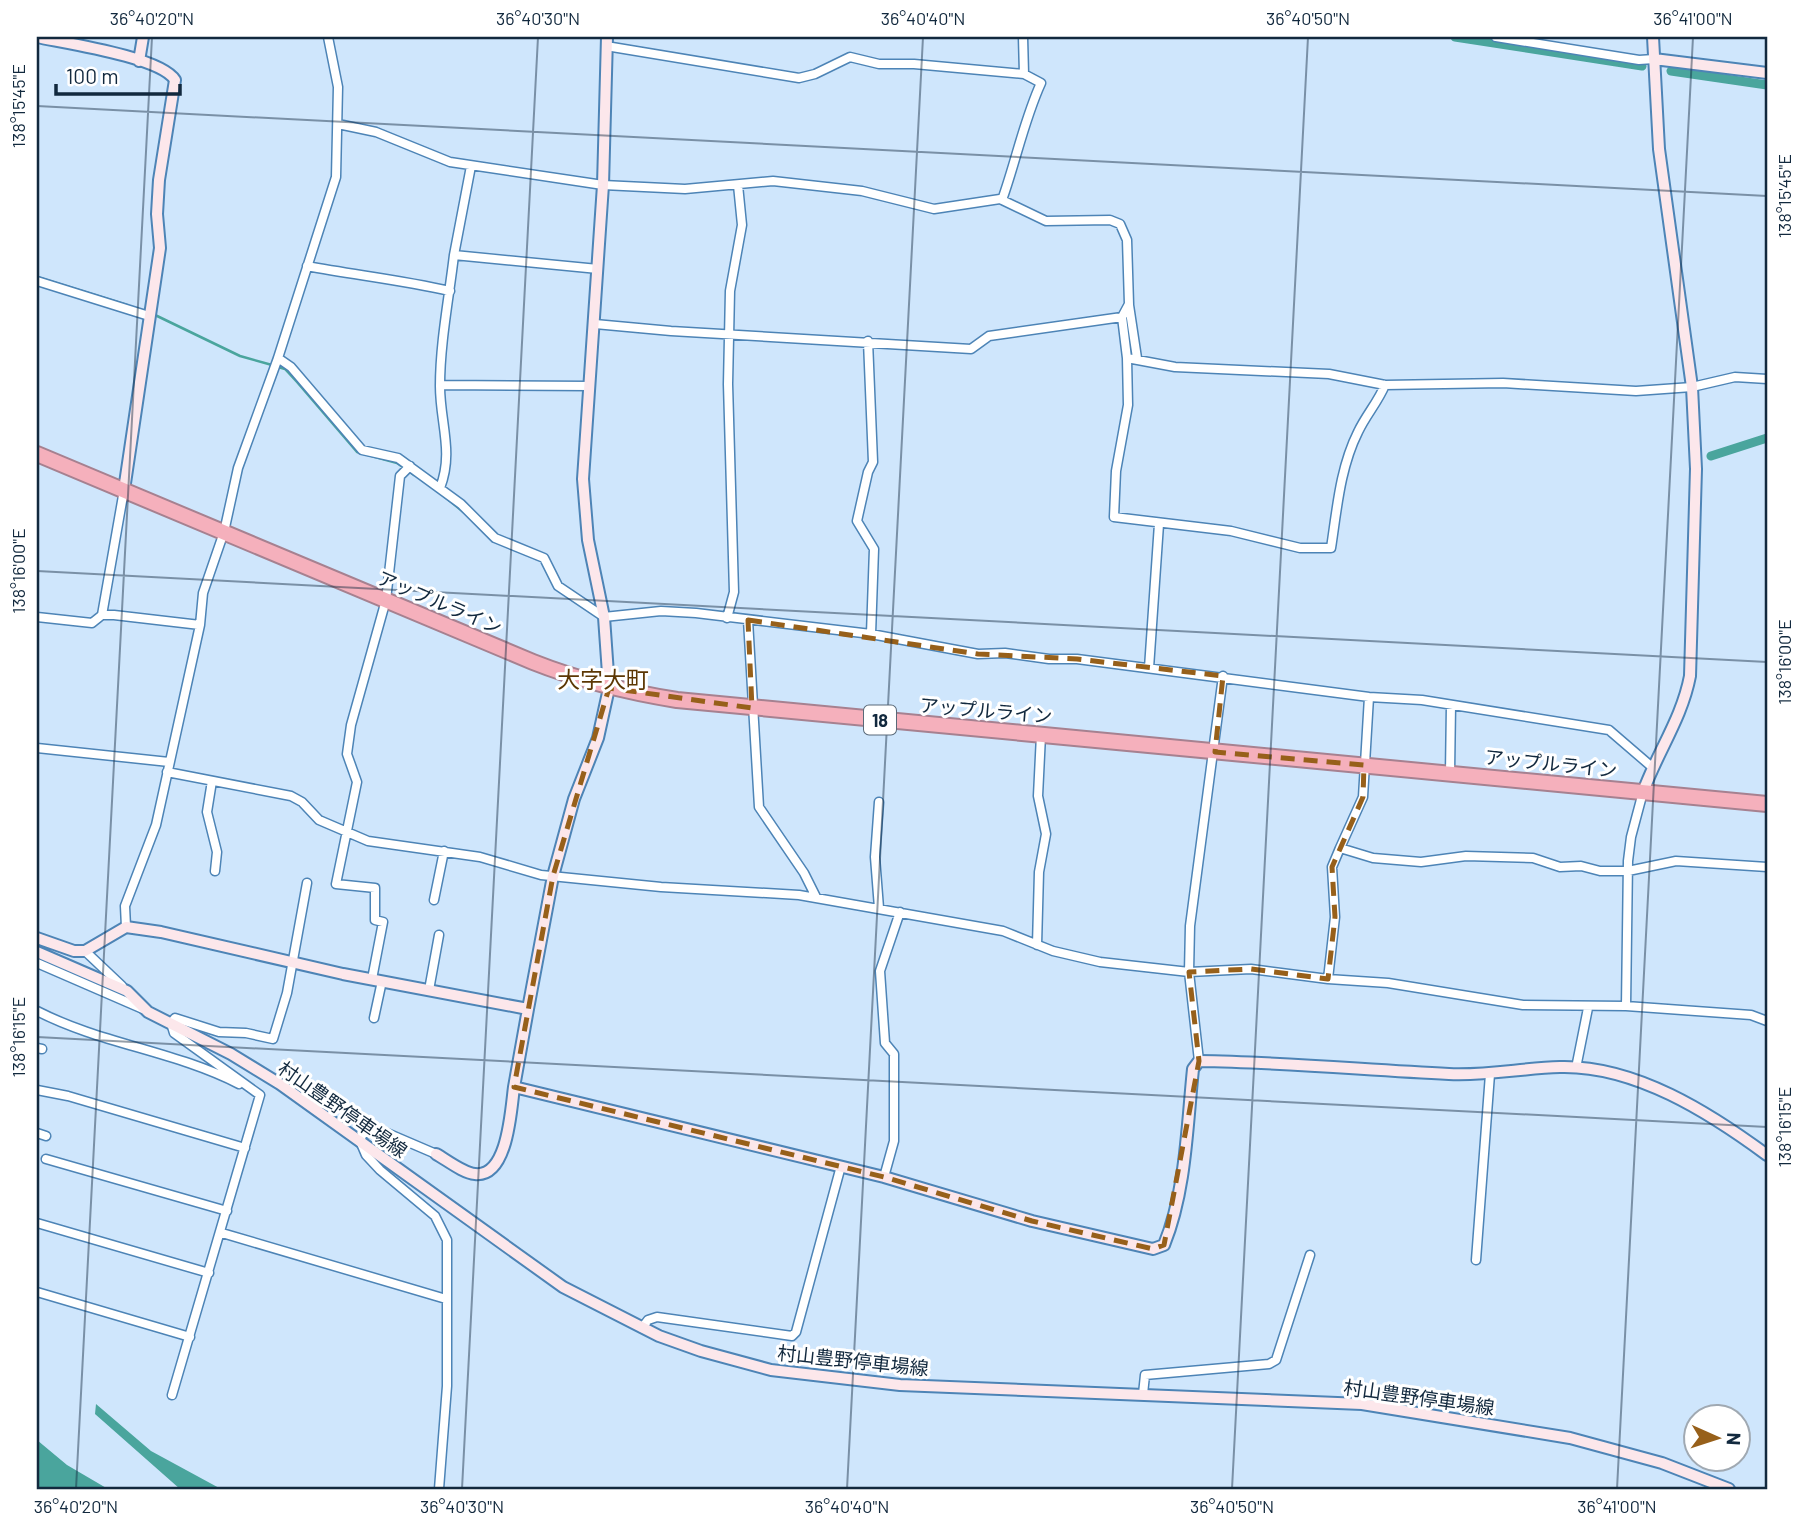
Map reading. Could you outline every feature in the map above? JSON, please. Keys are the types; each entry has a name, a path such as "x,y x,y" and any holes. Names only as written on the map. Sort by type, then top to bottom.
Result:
{"highway":[{"name":"アップルライン","path":"37,454 577,680 609,688 677,700 752,708 1767,804"}],"street":[{"path":"37,37 139,61 171,73 176,89 159,180 157,214 160,248 124,490 102,615 92,623 37,617"},
{"path":"139,61 143,37"},
{"path":"126,928 125,906 156,825 200,625 203,593 224,532 238,468 278,358 336,177 338,87 328,37"},
{"path":"1023,37 1024,74"},
{"path":"1496,37 1639,60 1767,73"},
{"path":"1626,1006 1631,837 1652,767 1685,705 1690,676 1696,469 1692,387 1658,149 1653,37"},
{"path":"439,1489 447,1386 447,1240 444,1227 435,1216 380,1170 366,1154 360,1141 363,1133 387,1133 436,1154 474,1175 484,1173 497,1164 509,1125 553,876 574,799 598,738 609,688 604,617 588,540 583,479 603,185 607,41 799,78 815,74 850,57 879,64 914,64 961,71 1024,74 1041,83 1030,107 1021,146 1002,200"},
{"path":"338,124 376,132 430,156 471,166 603,185 642,184 677,189 773,181 862,191 934,209 1002,200 1046,221 1110,220 1119,224 1127,240 1129,304 1138,358"},
{"path":"440,488 447,470 448,441 442,427 440,385 454,255 471,166"},
{"path":"727,618 734,592 729,333 732,278 743,225 738,185"},
{"path":"454,255 598,269"},
{"path":"307,267 366,277 385,276 450,290"},
{"path":"37,281 149,316"},
{"path":"1129,304 1122,317 1128,358 1128,405 1116,471 1114,517 1231,531 1300,548 1331,548 1336,500 1350,453 1357,433 1385,385"},
{"path":"595,324 971,349 989,336 1122,317"},
{"path":"868,341 873,462 868,472 857,521 874,549 871,634"},
{"path":"278,358 291,367 362,450 398,458 440,488 495,538 544,558 558,586 604,617 661,611 748,620 871,634 978,654 1005,653 1049,659 1077,659 1451,705 1609,730 1652,767"},
{"path":"1128,358 1175,367 1329,374 1385,385 1503,383 1636,391 1692,387 1735,377 1767,379"},
{"path":"440,385 590,386"},
{"path":"374,1018 383,922 375,920 375,888 336,884 356,782 347,754 351,725 386,600 400,476 410,467"},
{"path":"1149,668 1159,524"},
{"path":"102,615 200,625"},
{"path":"748,620 760,807 804,873 816,898"},
{"path":"514,1087 884,1177 1032,1221 1153,1249 1164,1245 1171,1227 1183,1160 1193,1069 1199,1060 1189,972 1190,926 1223,676"},
{"path":"1328,979 1335,917 1332,867 1363,797 1369,696"},
{"path":"1450,773 1451,705"},
{"path":"1037,945 1039,872 1046,834 1038,796 1041,735"},
{"path":"37,748 169,762"},
{"path":"167,772 291,796 302,802 319,820 368,841 444,851 553,876 661,887 756,891 879,908 1003,931 1037,945 1100,962 1189,972 1251,969 1328,979 1388,983 1523,1005 1588,1008 1626,1006 1751,1015 1767,1021"},
{"path":"212,780 207,812 217,852 215,871"},
{"path":"879,802 875,857 879,908"},
{"path":"1340,848 1373,858 1421,862 1466,856 1533,858 1560,867 1628,871 1676,861 1767,867"},
{"path":"434,900 444,851"},
{"path":"260,1095 174,1033 171,1023 176,1018 219,1032 246,1033 273,1039 293,962 307,883"},
{"path":"884,1177 894,1141 894,1054 885,1043 880,971 900,912"},
{"path":"37,939 74,951 85,951 126,928 161,932 377,980 528,1009"},
{"path":"429,990 439,935"},
{"path":"85,951 127,991"},
{"name":"村山豊野停車場線","path":"37,952 127,991 148,1012 270,1078 525,1263 584,1299 673,1342 745,1363 830,1379 1362,1404 1570,1438 1662,1463 1729,1489"},
{"path":"37,963 148,1012"},
{"path":"1576,1068 1588,1008"},
{"path":"37,1011 83,1033 212,1070 260,1095"},
{"path":"1199,1060 1490,1074 1576,1068 1619,1075 1703,1112 1767,1155"},
{"path":"1476,1260 1490,1074"},
{"path":"37,1090 68,1096 245,1148"},
{"path":"172,1395 222,1233 260,1095"},
{"path":"46,1159 227,1211"},
{"path":"642,1328 648,1320 657,1317 792,1336 796,1332 841,1166"},
{"path":"37,1223 209,1273"},
{"path":"222,1233 446,1299"},
{"path":"1143,1394 1145,1375 1163,1371 1269,1364 1276,1360 1310,1255"},
{"path":"37,1292 190,1337"}],"highlighted area":[{"path":"748,620 978,654 1077,659 1223,676 1215,752 1364,765 1363,797 1332,867 1335,917 1328,979 1251,969 1189,972 1199,1061 1164,1245 1153,1249 1032,1221 884,1177 514,1087 553,876 609,688 752,708"}],"shaded area":[{"path":"96,1404 151,1451 221,1489 180,1489 95,1414"},
{"path":"37,1440 67,1465 108,1489 37,1489"}],"waterway":[{"path":"1455,37 1642,66"},
{"path":"1671,71 1767,85"},
{"path":"37,277 127,305"},
{"path":"153,314 240,356 272,365"},
{"path":"278,367 285,369 357,452 397,463 414,475"},
{"path":"1711,456 1767,438"},
{"path":"445,497 467,515"}],"district":[{"name":"大字大町","path":"603,679"}]}
